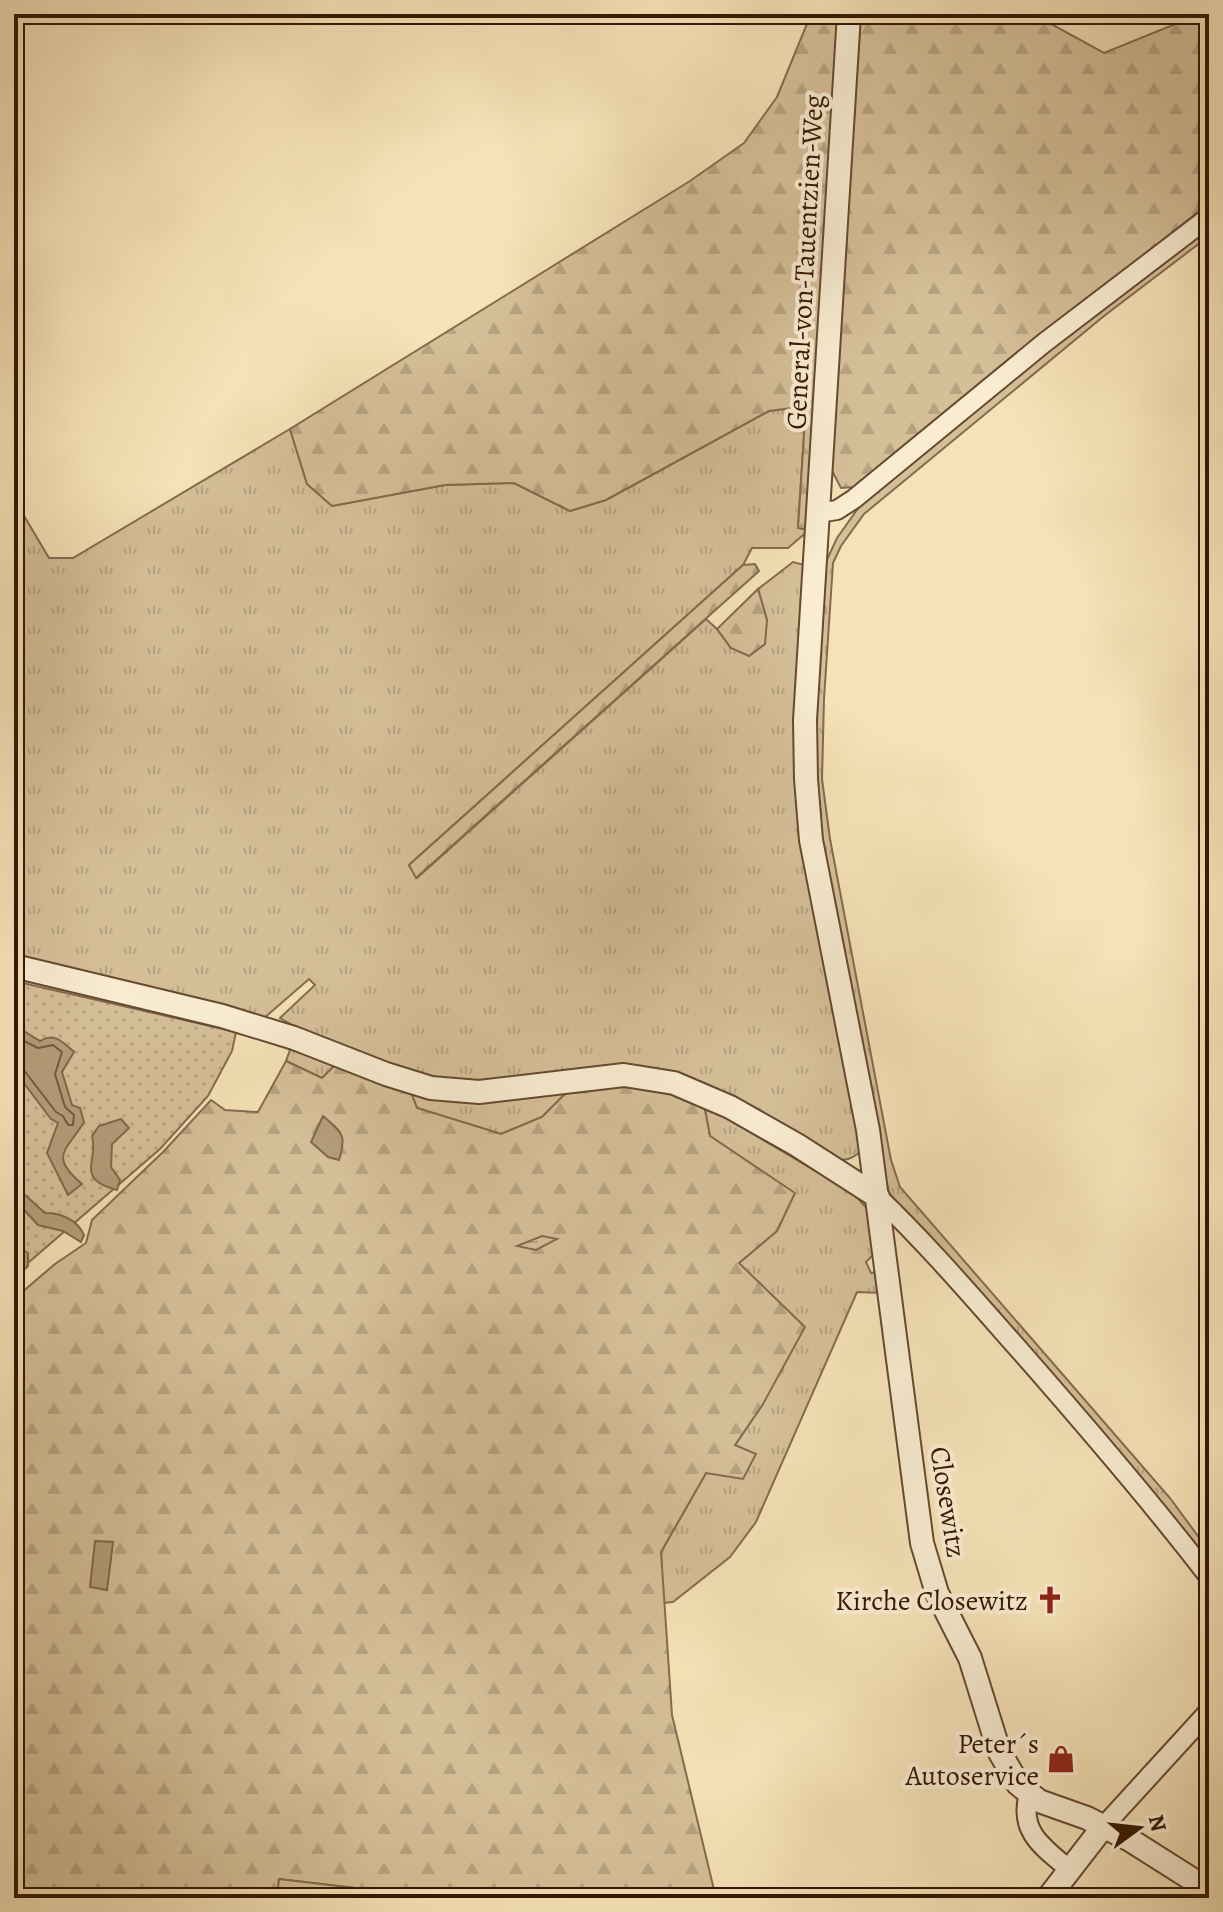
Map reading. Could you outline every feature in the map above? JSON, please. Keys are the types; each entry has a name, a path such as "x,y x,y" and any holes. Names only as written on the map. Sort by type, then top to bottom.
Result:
{"street":[{"name":"General-von-Tauentzien-Weg","path":"849,14 805,720 806,779 811,840 868,1130 878,1197"},
{"path":"818,513 837,510 854,499 1044,343 1209,217"},
{"path":"14,966 264,1028 431,1088 479,1092 624,1075 674,1083 730,1107 878,1197 924,1241 1048,1382 1209,1577"},
{"name":"Closewitz","path":"878,1197 922,1543 937,1593 970,1658 999,1751 1008,1770 1029,1794 1103,1827"},
{"path":"1048,1898 1103,1827 1209,1711"},
{"path":"1029,1794 1024,1810 1031,1831 1043,1847 1070,1870"},
{"path":"1103,1827 1130,1840 1209,1890"}],"green space":[{"path":"811,14 839,14 809,530 798,528 805,419 799,407 769,411 606,500 570,511 514,483 445,485 332,506 307,484 290,429 690,181 744,143 777,97"},
{"path":"861,14 1033,14 1104,53 1200,14 1209,14 1209,203 855,487 841,488 831,469"},
{"path":"1209,227 1209,236 1104,316 864,514 841,546 833,563 822,779 830,839 891,1160 900,1187 1170,1498 1203,1543 1195,1548 889,1193 821,839 813,720 825,564 837,538 859,507 1049,350"},
{"path":"799,407 805,419 798,528 809,530 788,548 752,548 743,565 409,865 417,878 706,619 731,648 767,620 758,589 793,562 808,566 797,722 864,1149 856,1155 845,1160 832,1158 736,1101 517,1081 434,1082 314,1037 280,1018 315,985 309,979 263,1019 14,956 14,499 49,558 73,558 290,429 307,484 332,506 445,485 514,483 570,511 606,500 769,411"},
{"path":"755,564 759,571 416,878 409,865 743,565"},
{"path":"758,589 767,620 765,644 749,656 731,648 717,629"},
{"path":"14,981 236,1032 232,1051 208,1096 160,1149 14,1275"},
{"path":"291,1047 337,1063 322,1078 286,1061"},
{"path":"286,1061 322,1078 337,1063 410,1090 417,1108 501,1134 542,1117 571,1088 622,1084 671,1093 704,1105 710,1136 795,1193 777,1231 739,1263 805,1327 763,1404 735,1445 756,1454 743,1479 706,1473 661,1552 672,1715 716,1898 440,1898 279,1879 277,1898 14,1898 14,1299 55,1264 86,1243 92,1220 164,1151 211,1100 225,1110 258,1112"},
{"path":"571,1088 542,1117 501,1134 417,1108 410,1090"},
{"path":"704,1105 853,1193 870,1212 876,1252 866,1262 871,1273 881,1271 882,1293 857,1292 756,1522 730,1557 673,1602 663,1603 661,1552 706,1473 735,1445 763,1404 739,1263 777,1231 794,1193 710,1136"},
{"path":"542,1236 557,1239 536,1250 517,1246"},
{"path":"279,1879 440,1898 277,1898"}],"water":[{"path":"19,1028 40,1041 45,1038 58,1039 74,1052 62,1072 72,1105 80,1108 84,1122 67,1147 63,1159 82,1184 68,1195 47,1153 58,1123 51,1119 14,1070 14,1029"},
{"path":"323,1116 341,1135 343,1145 339,1160 328,1157 311,1142"},
{"path":"121,1119 129,1128 112,1144 111,1167 120,1180 117,1190 96,1180 92,1174 92,1136 99,1126"},
{"path":"15,1194 25,1195 45,1213 73,1221 84,1235 81,1242 63,1231 38,1225 14,1199"},
{"path":"14,1244 28,1253 28,1266 24,1270 14,1268"},
{"path":"95,1541 113,1542 107,1590 90,1587"}],"place":[{"name":"Kirche Closewitz","path":"1050,1600"},
{"name":"Peter´s Autoservice","path":"1061,1759"}]}
